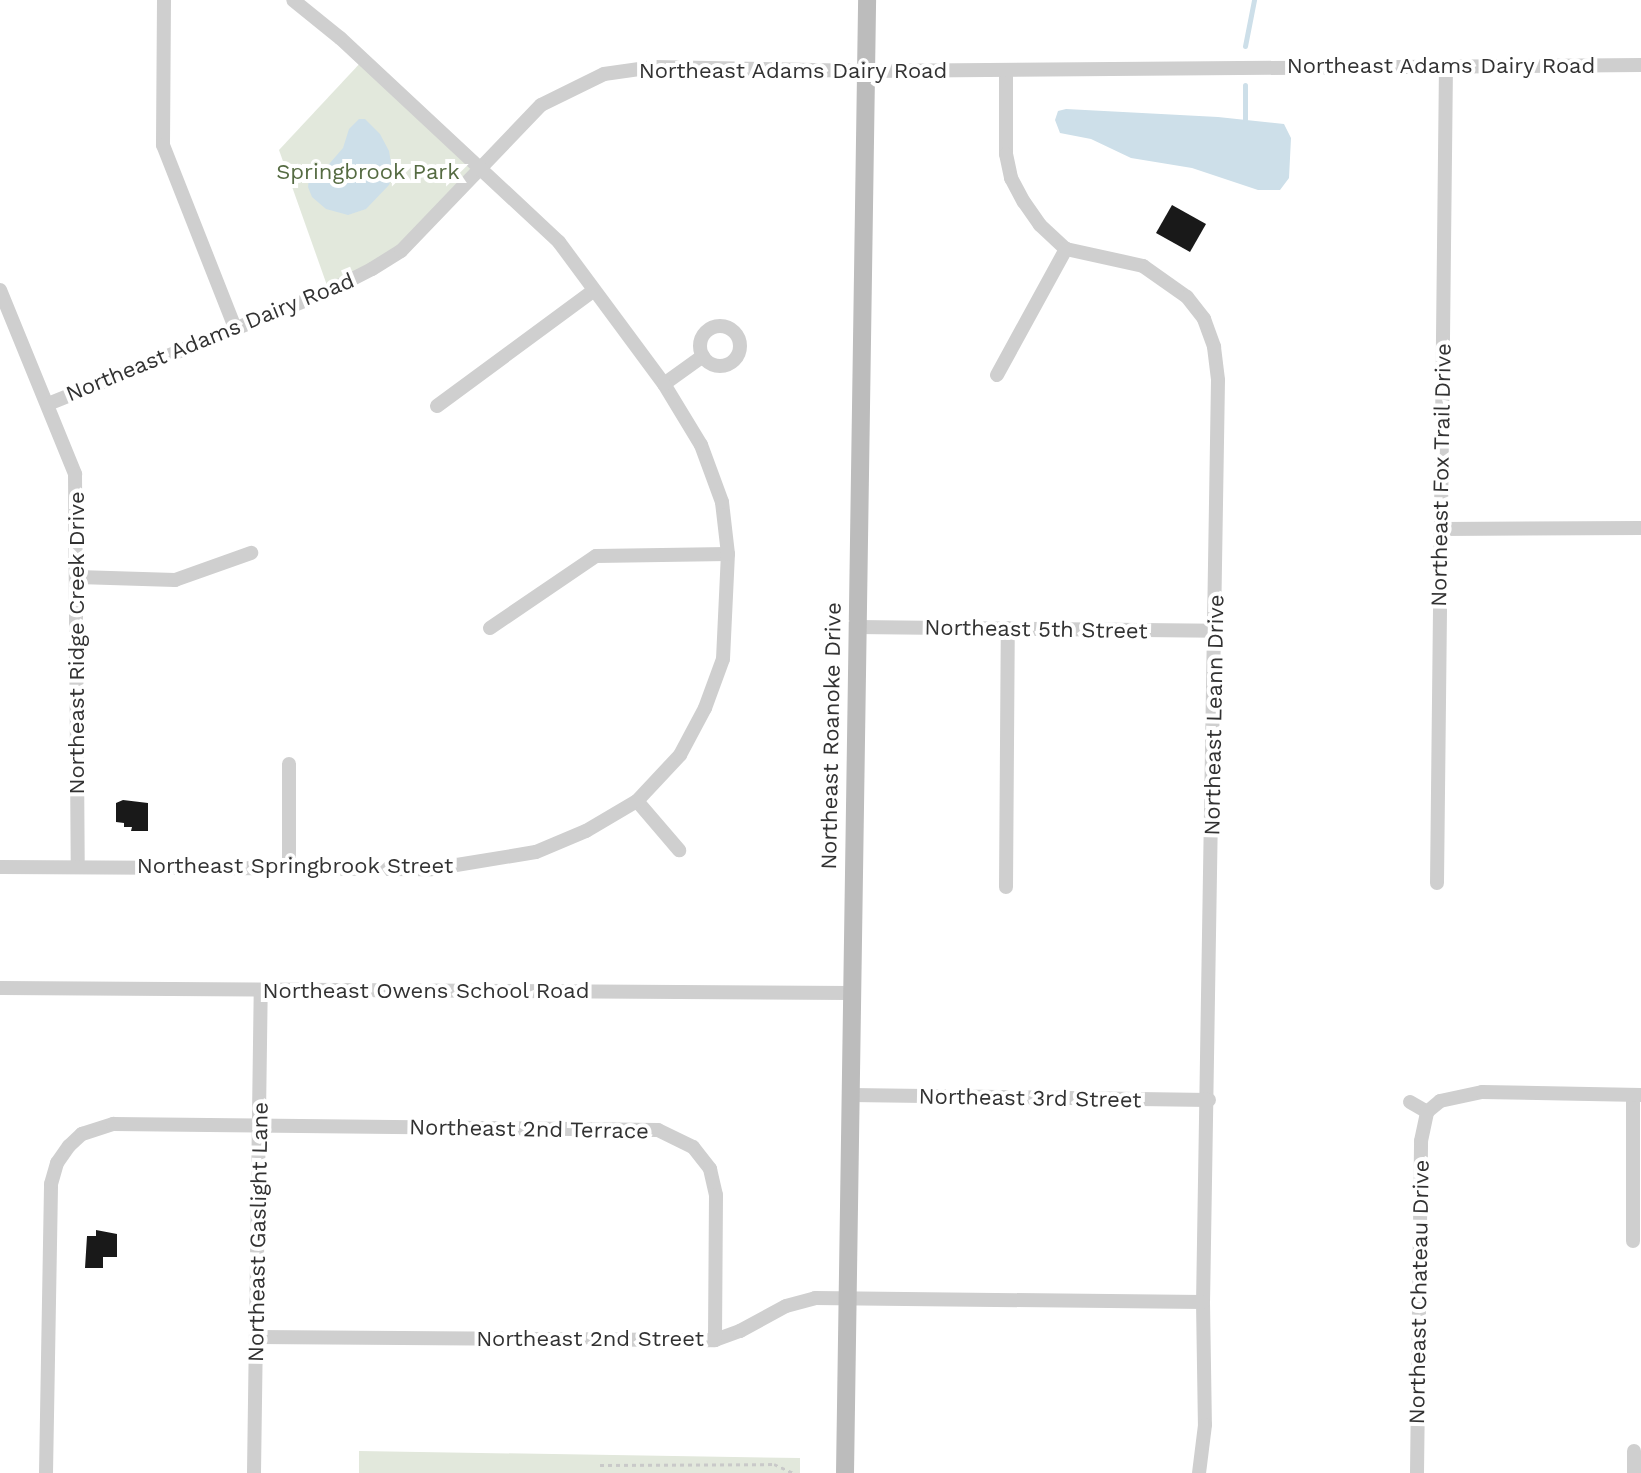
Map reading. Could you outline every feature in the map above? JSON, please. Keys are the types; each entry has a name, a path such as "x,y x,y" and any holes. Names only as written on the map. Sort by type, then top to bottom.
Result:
{"street":[{"path":"164,0 163,145 235,328"},
{"name":"Northeast Springbrook Street","path":"0,867 432,869 536,852 586,831 637,801 680,755 705,708 719,671 727,606 728,554 722,502 706,459 664,384 559,242 293,0"},
{"name":"Northeast Roanoke Drive","path":"845,1473 867,0"},
{"name":"Northeast Adams Dairy Road","path":"48,404 329,291 401,251 541,105 604,74 654,67 865,71 1641,65"},
{"name":"Northeast Fox Trail Drive","path":"1437,883 1446,66"},
{"path":"997,375 1066,249 1040,225 1011,178 1006,154 1006,70"},
{"name":"Northeast Leann Drive","path":"1066,249 1143,266 1187,297 1204,319 1214,347 1218,380 1209,1100 1203,1302 1205,1425 1199,1473"},
{"name":"Northeast Ridge Creek Drive","path":"0,290 75,474 78,867"},
{"path":"437,406 593,291"},
{"path":"664,384 703,356"},
{"path":"1441,529 1641,528"},
{"path":"78,577 175,580 251,553"},
{"path":"490,628 596,556 728,554"},
{"name":"Northeast 5th Street","path":"856,627 1216,631"},
{"path":"1006,887 1008,628"},
{"path":"289,764 289,866"},
{"path":"637,801 679,850"},
{"name":"Northeast Owens School Road","path":"0,988 851,993"},
{"name":"Northeast Gaslight Lane","path":"254,1473 261,990"},
{"path":"1410,1102 1427,1112 1440,1101 1482,1092 1637,1095 1633,1241"},
{"name":"Northeast 3rd Street","path":"851,1095 1209,1100"},
{"name":"Northeast Chateau Drive","path":"1417,1473 1421,1141 1427,1112"},
{"name":"Northeast 2nd Terrace","path":"46,1473 51,1184 57,1163 82,1134 113,1124 658,1130 693,1147 710,1169 716,1195 715,1340"},
{"name":"Northeast 2nd Street","path":"256,1337 715,1340 740,1331 786,1306 815,1298 1203,1302"},
{"path":"1634,1451 1634,1473"}],"path":[{"path":"600,1465 774,1464 793,1473"}],"green space":[{"name":"Springbrook Park","path":"363,60 479,167 401,251 329,291 279,150"},
{"path":"359,1451 800,1458 800,1473 359,1473"}],"water":[{"path":"1058,111 1218,117 1284,124 1291,138 1289,178 1280,190 1258,190 1192,168 1131,158 1091,139 1060,133 1055,120"},
{"path":"359,119 365,119 380,134 389,151 393,175 389,185 366,209 348,215 326,209 312,197 308,187 309,179 323,171 343,148 349,129"}],"building":[{"path":"1172,205 1206,224 1190,252 1156,233"},
{"path":"123,800 148,803 148,831 131,831 132,827 116,822 116,803"},
{"path":"96,1230 117,1234 117,1257 103,1257 103,1268 85,1268 87,1236 96,1236"}],"waterway":[{"path":"1245,46 1254,0"},
{"path":"1245,85 1245,119"}]}
